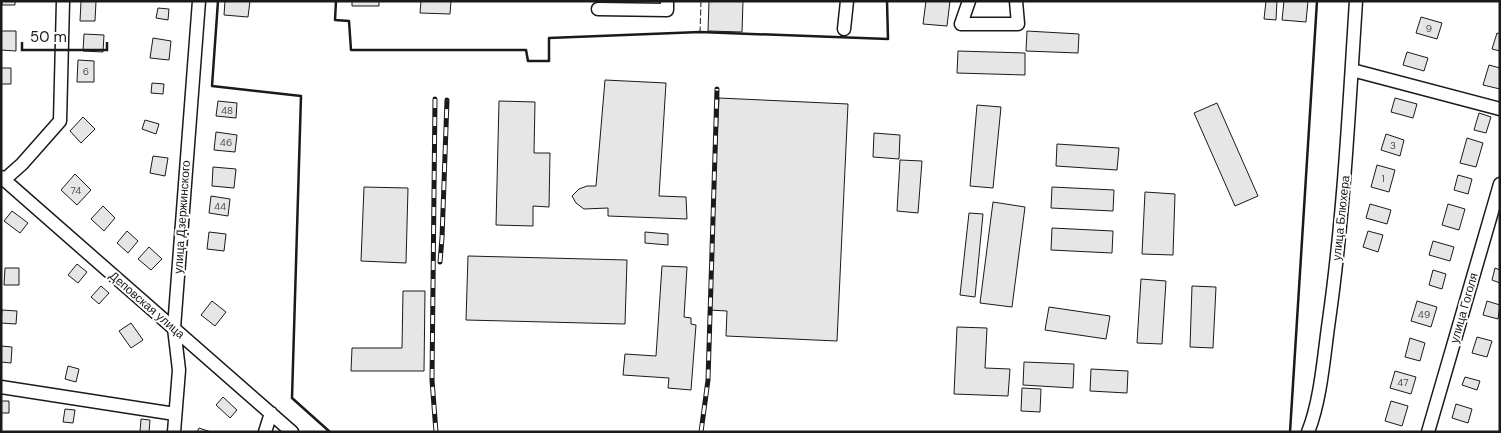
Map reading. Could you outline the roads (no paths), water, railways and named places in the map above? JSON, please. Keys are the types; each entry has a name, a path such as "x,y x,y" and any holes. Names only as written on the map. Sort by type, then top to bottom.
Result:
{"street":[{"path":"3,179 22,164 60,120 63,1"},
{"name":"улица Дзержинского","path":"174,432 179,370 174,328 198,1"},
{"path":"598,9 667,10 667,1"},
{"path":"844,29 847,1"},
{"path":"970,1 960,24 1018,24 1016,1"},
{"name":"улица Блюхера","path":"1308,432 1312,422 1321,378 1334,279 1344,188 1356,1"},
{"path":"1352,70 1500,109"},
{"name":"Деповская улица","path":"3,179 292,432"},
{"name":"улица Гоголя","path":"1428,432 1500,184"},
{"path":"1,386 175,414"},
{"path":"265,432 271,414"}],"railway":[{"path":"701,432 708,380 717,89"},
{"path":"435,99 432,380 436,432"},
{"path":"440,262 447,100"}]}
